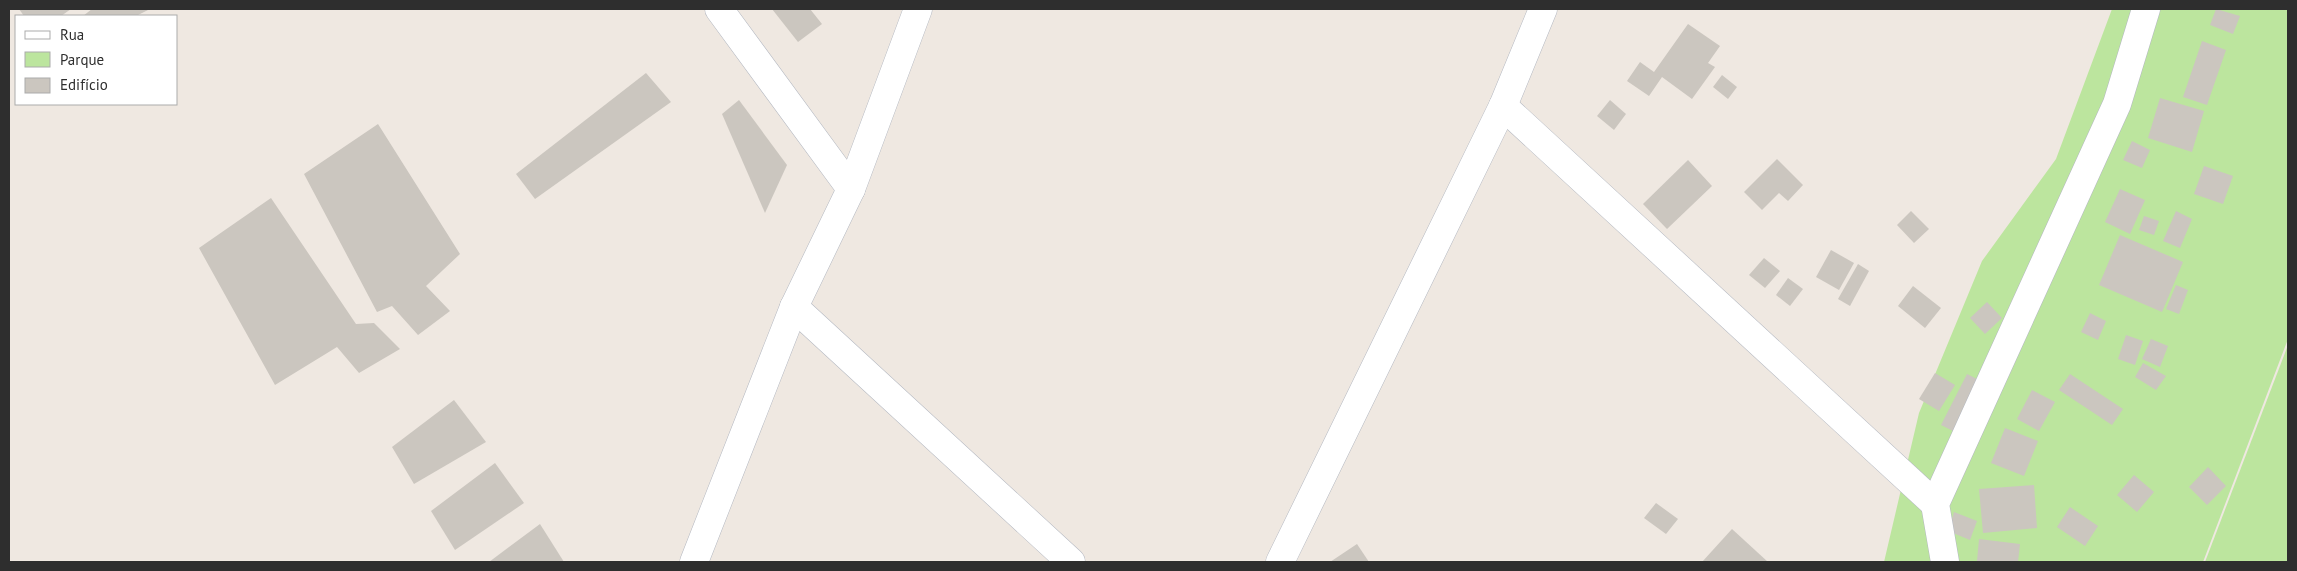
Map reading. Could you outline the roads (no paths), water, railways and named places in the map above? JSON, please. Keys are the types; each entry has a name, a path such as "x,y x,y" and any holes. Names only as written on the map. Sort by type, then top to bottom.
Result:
{"street":[{"path":"719,9 851,189"},
{"path":"694,562 794,307 851,189 918,9"},
{"path":"1280,562 1503,106 1543,9"},
{"path":"1945,562 1935,504 2117,104 2146,9"},
{"path":"1503,106 1935,504"},
{"path":"794,307 1071,562"}]}
